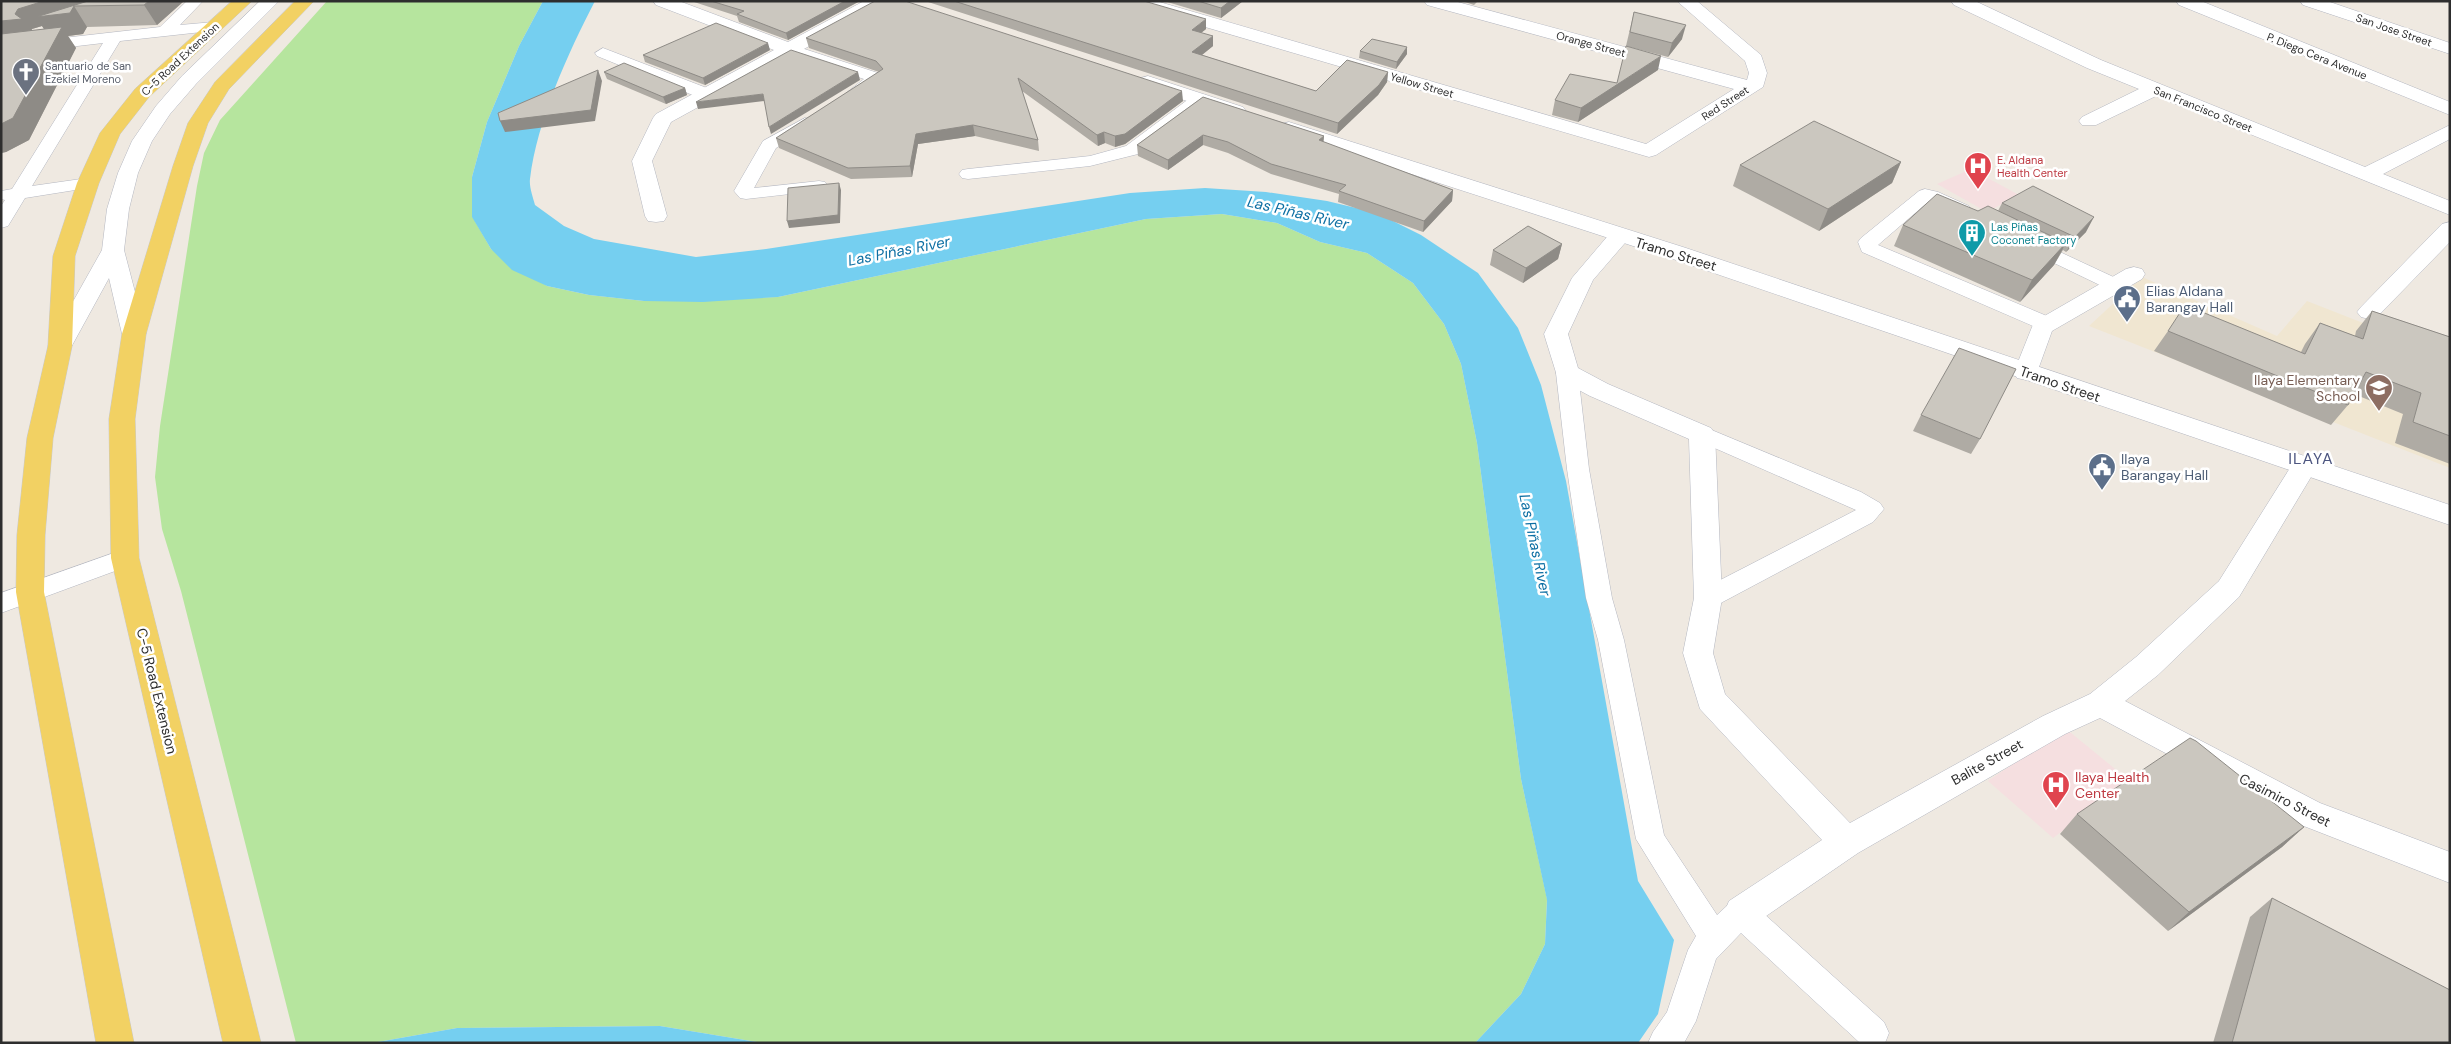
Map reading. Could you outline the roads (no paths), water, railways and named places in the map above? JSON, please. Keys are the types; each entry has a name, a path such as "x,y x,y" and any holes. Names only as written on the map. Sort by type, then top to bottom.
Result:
{"main road":[{"name":"C-5 Road Extension","path":"115,1043 16,598 31,535 40,438 60,346 64,256 88,183 110,133 137,99 243,1"},
{"name":"C-5 Road Extension","path":"242,1043 125,558 122,504 122,419 134,334 183,166 198,123 222,86 304,1"}],"street":[{"name":"C-5 Road Extension","path":"134,334 113,250 118,209 128,173 142,140 163,110 220,48 270,1"},
{"path":"662,1 789,49"},
{"path":"656,216 642,161 663,118 878,1"},
{"name":"Yellow Street","path":"1136,1 1649,152"},
{"name":"Orange Street","path":"1432,1 1750,87"},
{"name":"Red Street","path":"1649,152 1756,83 1758,72 1754,59 1686,1"},
{"name":"San Francisco Street","path":"1960,1 2028,34 2155,89 2450,209"},
{"name":"P. Diego Cera Avenue","path":"2185,1 2450,109"},
{"name":"San Jose Street","path":"2309,1 2450,49"},
{"name":"Tramo Street","path":"1134,78 1620,236 1678,253 2450,515"},
{"path":"2089,121 2155,89"},
{"path":"2366,175 2450,131"},
{"path":"2369,312 2450,229"},
{"path":"1620,236 1583,278 1556,334 1567,373 1599,390 1702,434 1708,598 1698,653 1711,700 1846,842"},
{"name":"C-5 Road Extension","path":"60,346 113,250"},
{"path":"2026,372 2042,326 2124,280"},
{"name":"Balite Street","path":"1741,913 1846,842 2054,725 2101,703 2147,666 2229,589 2304,467"},
{"name":"Casimiro Street","path":"2101,703 2308,813 2450,868"}],"lane":[{"path":"165,31 196,1"},
{"path":"1,46 65,26"},
{"path":"1,50 115,36 214,27"},
{"path":"1,222 9,195 115,36"},
{"path":"789,49 872,76 874,79 840,102"},
{"path":"604,53 706,94"},
{"path":"968,174 1090,161 1132,150 1200,99"},
{"path":"816,116 769,145 743,191 746,194 838,184"},
{"path":"9,195 88,183"},
{"path":"1976,217 1932,196 1925,195 1868,242 1870,248 1878,252 2047,324"},
{"path":"2010,234 2124,280"},
{"path":"1567,373 1578,469 1599,598 1611,640 1650,839 1715,938"},
{"path":"1702,434 1853,498 1872,509 1865,516 1708,598"},
{"path":"16,598 125,558"},
{"path":"1741,913 1873,1033"},
{"name":"Balite Street","path":"1664,1043 1680,1021 1703,950 1741,913"}],"water":[{"name":"Las Piñas River","path":"543,1 595,1 564,65 539,134 530,179 531,189 535,205 564,226 594,239 696,257 766,249 1130,193 1205,188 1266,192 1327,201 1377,213 1421,235 1478,273 1518,328 1541,385 1566,481 1638,881 1674,940 1658,1014 1638,1043 1475,1043 1521,994 1545,944 1547,900 1521,779 1477,443 1461,364 1444,324 1413,283 1367,253 1320,242 1277,223 1222,214 1146,219 778,297 703,302 644,301 589,295 547,286 512,270 491,249 472,217 472,177 487,122 519,46"},
{"path":"660,1026 763,1043 372,1043 457,1028"}],"place":[{"name":"Santuario de San Ezekiel Moreno","path":"26,96"},
{"name":"E. Aldana Health Center","path":"1978,190"},
{"name":"Las Piñas Coconet Factory","path":"1972,257"},
{"name":"Elias Aldana Barangay Hall","path":"2127,323"},
{"name":"Ilaya Elementary School","path":"2379,412"},
{"name":"Ilaya Barangay Hall","path":"2102,491"},
{"name":"Ilaya Health Center","path":"2056,809"}],"district":[{"name":"ILAYA","path":"2311,458"}]}
